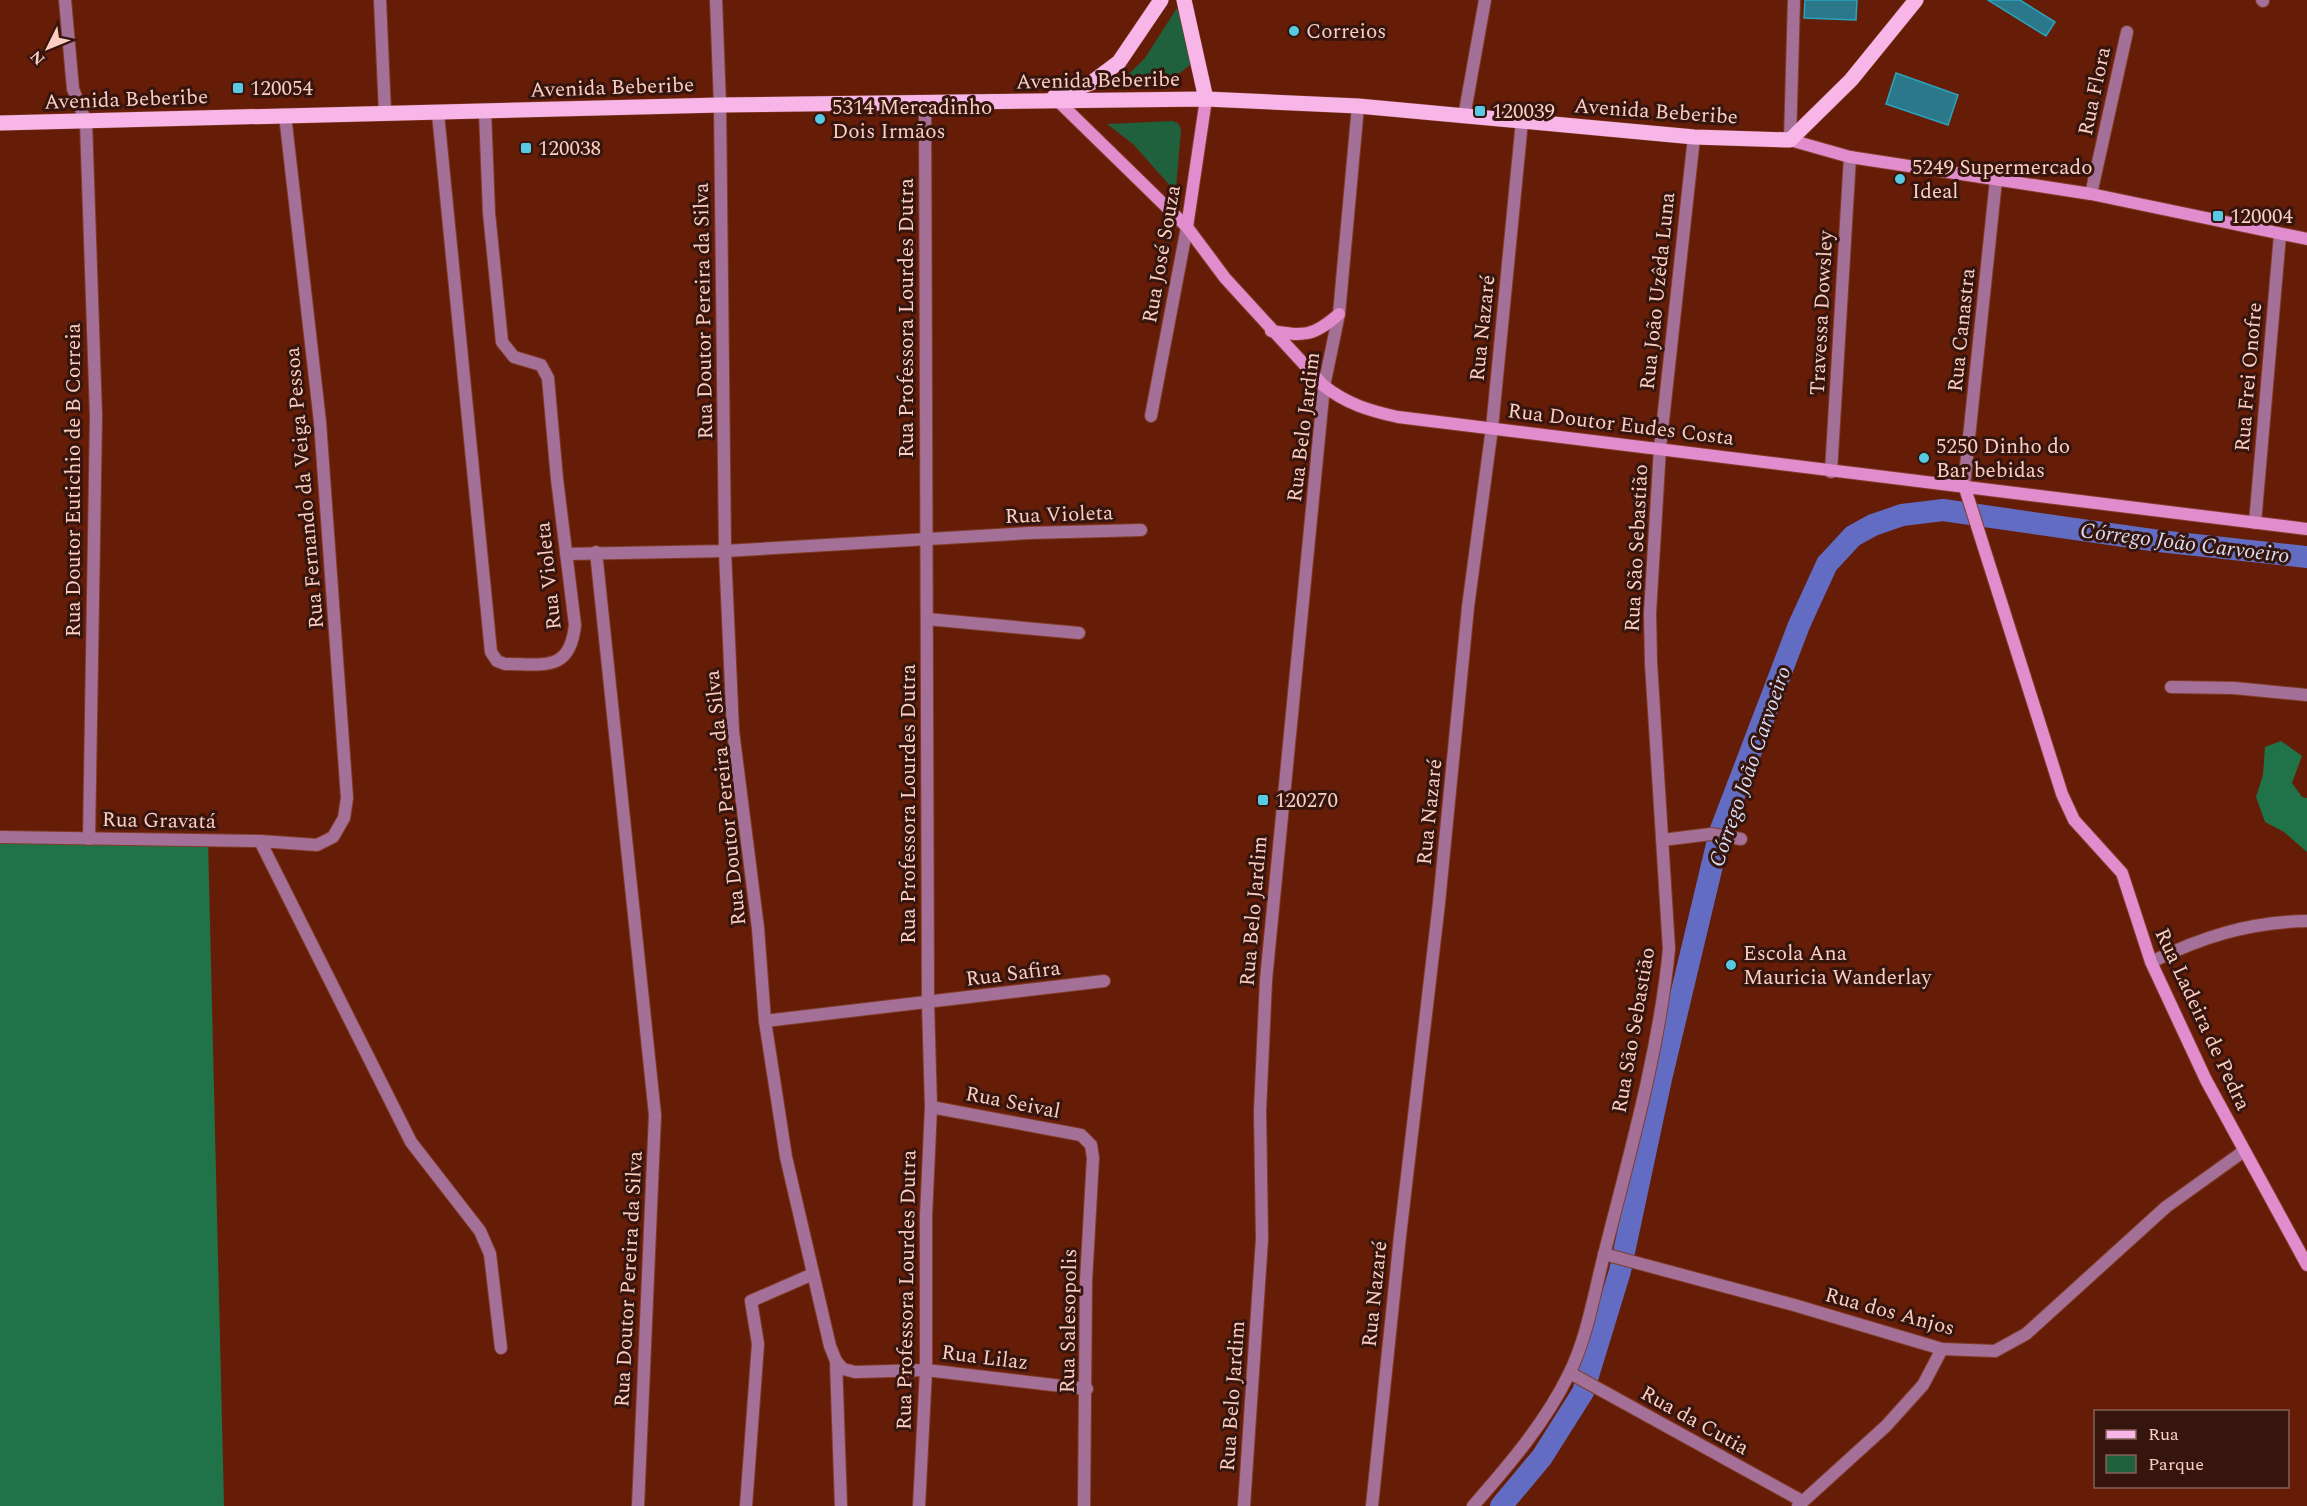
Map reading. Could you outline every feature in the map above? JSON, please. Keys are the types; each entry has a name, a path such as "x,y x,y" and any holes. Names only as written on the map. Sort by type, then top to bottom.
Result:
{"main road":[{"path":"1041,102 1091,83 1119,62 1161,0"},
{"path":"1184,0 1206,99"},
{"path":"1790,140 1851,80 1916,0"},
{"name":"Avenida Beberibe","path":"0,123 285,115 438,114 720,105 1206,99 1358,106 1694,137 1790,140"}],"street":[{"name":"Rua Doutor Eutichio de B Correia","path":"65,0 73,89 86,122 96,416 89,839"},
{"path":"380,0 385,113"},
{"name":"Rua Doutor Pereira da Silva","path":"716,0 720,105 725,551 733,731 758,928 765,1021 786,1156 813,1274 839,1365 841,1506"},
{"path":"1464,117 1485,0"},
{"path":"1794,0 1790,140 1850,157 2091,194 2307,239"},
{"name":"Rua Flora","path":"2091,194 2127,32"},
{"name":"Rua José Souza","path":"1151,416 1187,227 1206,99"},
{"name":"Rua Doutor Eudes Costa","path":"1058,101 1187,227 1225,278 1324,387 1342,400 1367,410 1398,417 1660,448 1831,472 1964,485 2010,494 2307,529"},
{"name":"Rua Professora Lourdes Dutra","path":"919,1506 926,1370 926,1216 931,1107 928,1003 925,102"},
{"name":"Rua Belo Jardim","path":"1244,1506 1262,1239 1260,1111 1266,980 1324,387 1339,314 1358,106"},
{"name":"Rua Violeta","path":"438,114 491,652 497,661 523,664 561,660 568,654 575,625 548,378 541,365 514,357 502,342 489,213 485,111"},
{"name":"Rua Fernando da Veiga Pessoa","path":"285,115 320,422 347,798 344,818 333,837 317,845"},
{"name":"Rua Nazaré","path":"1372,1506 1400,1236 1439,903 1468,607 1492,428 1522,121"},
{"name":"Rua João Uzêda Luna","path":"1660,448 1694,137"},
{"name":"Travessa Dowsley","path":"1831,472 1850,157"},
{"name":"Rua Canastra","path":"1964,485 1996,180"},
{"name":"Rua Frei Onofre","path":"2255,523 2280,235"},
{"path":"1271,331 1301,336 1310,334 1339,314"},
{"name":"Rua São Sebastião","path":"1473,1506 1534,1433 1575,1376 1642,1103 1667,973 1670,949 1650,613 1660,448"},
{"name":"Rua Ladeira de Pedra","path":"1964,485 2062,794 2074,820 2121,873 2151,962 2206,1080 2244,1151 2303,1246 2307,1265"},
{"name":"Rua Violeta","path":"566,554 725,551 926,541 1029,533 1141,530"},
{"name":"Rua Doutor Pereira da Silva","path":"596,552 655,1115 638,1506"},
{"path":"927,619 1079,633"},
{"path":"2171,687 2234,688 2307,694"},
{"path":"1662,840 1711,834 1741,838"},
{"name":"Rua Gravatá","path":"0,837 260,841 317,845"},
{"path":"260,841 411,1142 480,1231 490,1254 501,1348"},
{"path":"2151,962 2208,936 2239,928 2307,921"},
{"name":"Rua Safira","path":"928,1003 1104,981"},
{"path":"765,1021 928,1003"},
{"name":"Rua Seival","path":"931,1107 1081,1135 1086,1139"},
{"name":"Rua Salesopolis","path":"1084,1506 1087,1389 1086,1281 1093,1158 1091,1145 1086,1139"},
{"name":"Rua dos Anjos","path":"1604,1254 1942,1349 1981,1353 2007,1347 2026,1334 2166,1207 2244,1151"},
{"path":"746,1506 758,1344 751,1301 813,1274"},
{"path":"1800,1504 1886,1426 1923,1385 1942,1349"},
{"name":"Rua Lilaz","path":"839,1365 855,1372 926,1370 1087,1389"},
{"name":"Rua da Cutia","path":"1575,1376 1800,1504"}],"green space":[{"path":"1177,8 1190,48 1190,65 1176,76 1126,77 1145,58"},
{"path":"1172,121 1178,123 1181,130 1174,190 1133,144 1107,124"},
{"path":"2281,741 2302,756 2292,783 2302,797 2307,798 2307,852 2284,832 2265,822 2256,797 2263,775 2265,747"},
{"path":"0,837 208,840 224,1506 0,1506"}],"building":[{"path":"1805,0 1857,0 1856,20 1804,18"},
{"path":"1988,0 2020,0 2055,22 2046,36"},
{"path":"1896,73 1958,95 1948,125 1886,104"}],"waterway":[{"name":"Córrego João Carvoeiro","path":"1501,1506 1542,1457 1583,1392 1620,1271 1661,1079 1720,832 1799,625 1827,564 1853,536 1873,525 1902,515 1943,510 2159,541 2307,557"}],"place":[{"name":"Correios","path":"1294,31"},
{"name":"120054","path":"238,88"},
{"name":"120039","path":"1480,111"},
{"name":"5314 Mercadinho Dois Irmãos","path":"820,119"},
{"name":"120038","path":"526,148"},
{"name":"5249 Supermercado Ideal","path":"1900,179"},
{"name":"120004","path":"2218,216"},
{"name":"5250 Dinho do Bar bebidas","path":"1924,458"},
{"name":"120270","path":"1263,800"},
{"name":"Escola Ana Mauricia Wanderlay","path":"1731,965"}]}
